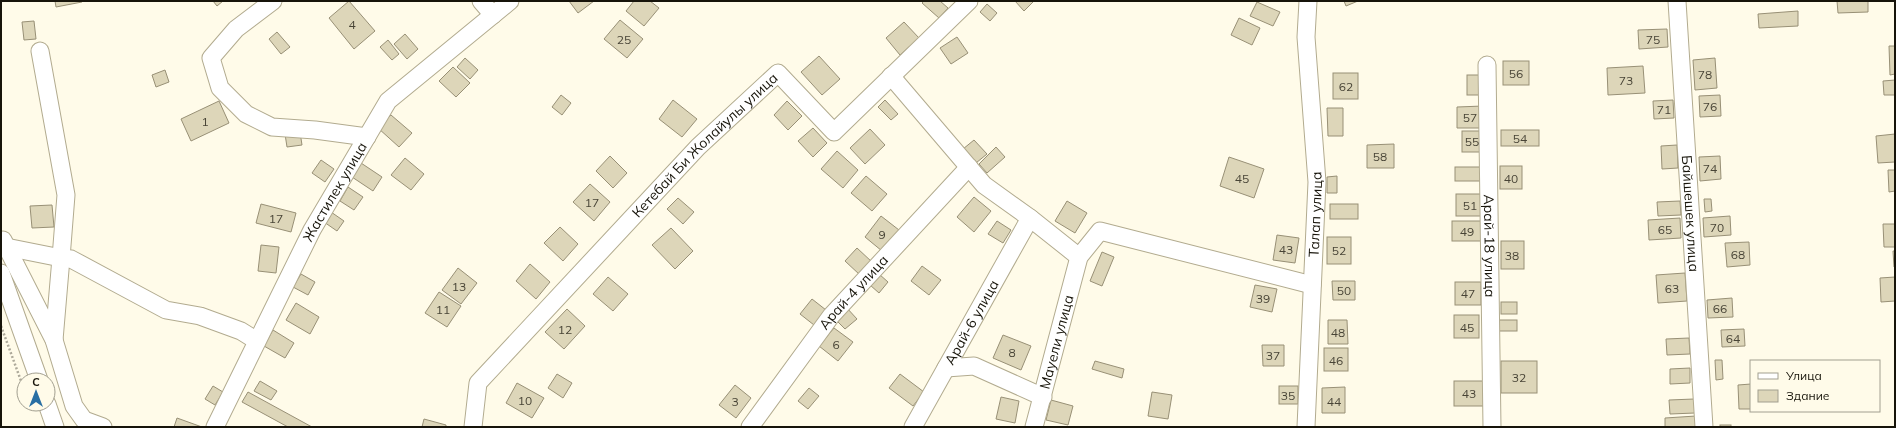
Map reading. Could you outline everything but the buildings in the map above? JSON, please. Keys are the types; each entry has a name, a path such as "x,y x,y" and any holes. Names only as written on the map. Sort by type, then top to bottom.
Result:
{"street":[{"path":"273,1 236,29 211,58 220,88 246,114 272,127 315,130 367,137"},
{"path":"482,1 493,15"},
{"name":"Жастилек улица","path":"215,427 312,230 388,101 510,1"},
{"name":"Кетебай Би Жолайулы улица","path":"473,427 478,383 698,147 778,73 834,132 969,1"},
{"name":"Талап улица","path":"1306,427 1317,182 1306,37 1308,1"},
{"name":"Байшешек улица","path":"1677,1 1704,427"},
{"path":"40,51 66,195 62,258 54,340"},
{"name":"Арай-18 улица","path":"1487,65 1492,427"},
{"path":"891,76 984,185 1030,218 1079,257 1100,231 1312,285"},
{"name":"Арай-4 улица","path":"750,427 831,316 969,167"},
{"name":"Арай-6 улица","path":"913,427 1030,218"},
{"path":"4,241 62,258 71,259 166,310 200,316 240,331 257,341"},
{"path":"4,241 54,340 74,406 84,420 103,427"},
{"name":"Мауели улица","path":"1034,427 1079,257"},
{"path":"1,273 35,372"},
{"path":"946,368 974,366 1043,397"},
{"path":"50,412 55,427"}],"path":[{"path":"1,326 18,372"}]}
